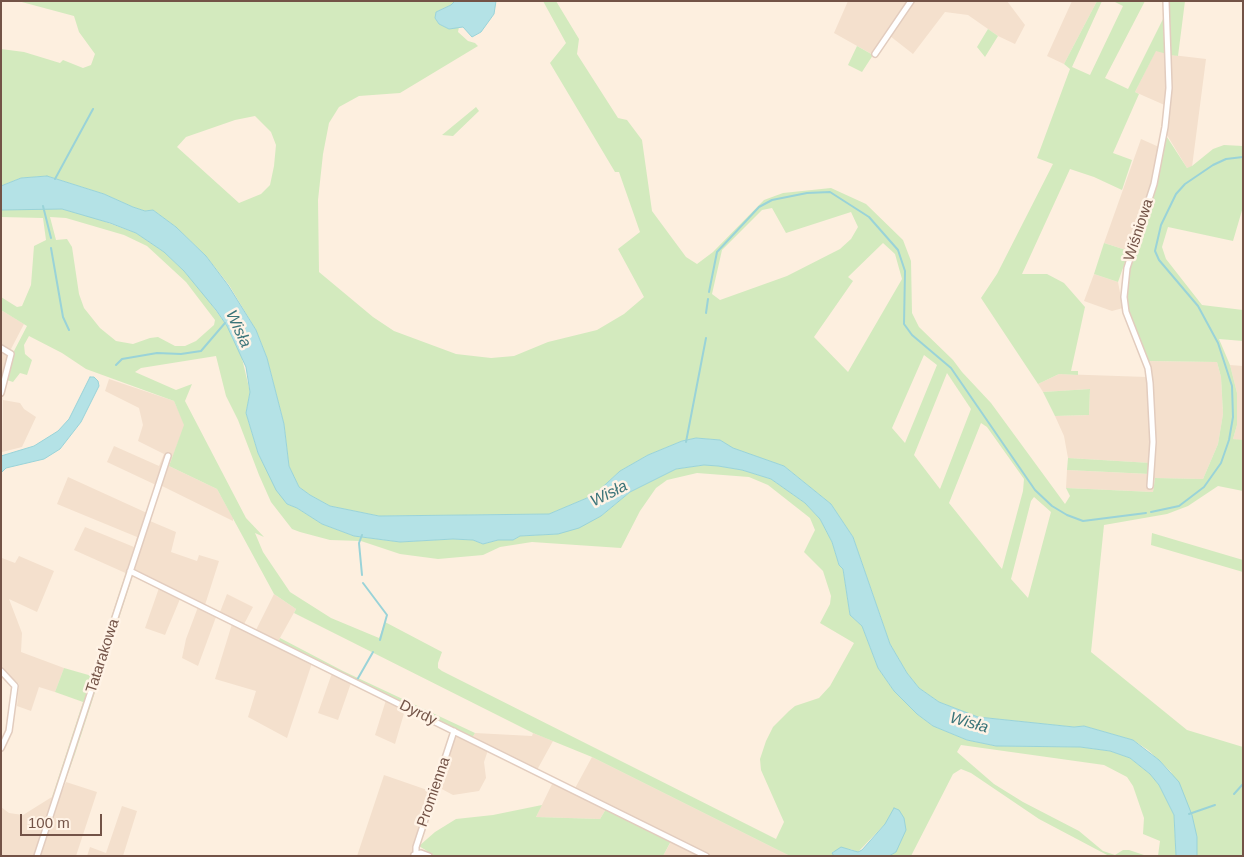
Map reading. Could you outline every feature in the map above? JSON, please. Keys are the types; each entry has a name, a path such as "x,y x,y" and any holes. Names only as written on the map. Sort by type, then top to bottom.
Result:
{"street":[{"path":"875,54 911,1"},
{"name":"Wiśniowa","path":"1150,486 1153,442 1148,368 1126,312 1124,297 1126,268 1154,184 1164,127 1169,88 1166,1"},
{"path":"1,348 10,352 11,357 1,393"},
{"name":"Tatarakowa","path":"37,856 168,456"},
{"name":"Dyrdy","path":"130,571 706,856"},
{"path":"1,671 15,686 9,731 1,748"},
{"name":"Promienna","path":"415,855 454,731"},
{"path":"415,855 428,856"}],"shaded area":[{"path":"848,1 1007,1 1025,25 1015,44 998,36 968,15 945,12 913,54 890,36 875,56 834,33"},
{"path":"1072,1 1097,1 1064,64 1047,56"},
{"path":"1156,50 1172,55 1206,59 1192,167 1187,168 1167,135 1169,107 1135,92"},
{"path":"1141,139 1159,147 1144,211 1129,251 1104,243"},
{"path":"1094,274 1118,282 1123,308 1112,311 1084,301"},
{"path":"1,310 24,324 11,349 1,383"},
{"path":"1146,361 1217,362 1221,377 1223,414 1218,444 1203,479 1155,478 1153,492 1066,488 1067,470 1150,474 1150,463 1068,458 1064,436 1055,416 1089,415 1090,389 1043,392 1038,384 1059,374 1147,377"},
{"path":"1230,365 1243,366 1243,441 1233,439 1237,425 1237,393"},
{"path":"109,379 174,401 185,425 169,466 217,489 233,518 233,521 162,486 150,521 176,532 171,552 197,561 199,555 219,561 205,605 220,612 227,594 253,607 242,628 254,634 274,594 296,609 276,645 312,663 287,738 248,717 256,691 215,679 232,624 216,617 198,666 182,658 186,639 198,607 180,599 165,635 145,628 159,588 74,550 85,527 134,547 137,537 57,504 68,477 147,513 156,485 107,462 114,446 159,466 164,454 138,441 143,425 139,408 105,391"},
{"path":"3,400 20,403 24,409 36,417 22,447 2,452"},
{"path":"19,556 54,571 37,612 9,599 22,633 21,652 64,668 55,692 39,687 31,711 17,706 19,684 1,669 2,558 15,563"},
{"path":"332,673 351,683 338,720 318,713"},
{"path":"386,700 405,710 395,744 375,735"},
{"path":"475,733 532,736 533,733 553,741 537,770 472,738"},
{"path":"456,734 488,750 484,762 486,778 479,791 453,795 438,787"},
{"path":"592,757 790,856 663,856 673,838 606,809 600,819 536,817 553,782 573,792"},
{"path":"384,775 436,793 419,846 410,856 357,856"},
{"path":"66,782 97,792 76,856 1,856 1,807 9,813 23,815 55,795 60,796"},
{"path":"122,806 137,811 123,856 87,856 90,847 106,853"}],"green space":[{"path":"18,1 455,1 436,12 435,18 439,24 449,29 459,27 458,32 468,41 478,46 400,93 359,96 339,107 329,123 323,154 318,200 319,272 373,317 394,331 456,354 491,358 514,356 548,342 597,330 624,314 644,297 618,249 640,232 619,172 615,172 550,63 566,43 543,1 556,1 579,39 577,54 618,118 627,120 642,140 652,211 686,257 697,264 713,252 764,200 783,193 831,188 866,204 903,240 911,261 912,313 919,327 953,360 991,403 1065,504 1070,496 1066,488 1153,492 1155,478 1203,479 1218,444 1223,414 1221,377 1217,362 1148,361 1128,309 1126,284 1130,258 1154,193 1165,134 1187,168 1213,149 1224,145 1243,146 1243,207 1233,241 1168,227 1162,247 1166,259 1202,305 1243,310 1243,341 1219,339 1230,365 1237,393 1237,425 1233,439 1243,440 1243,491 1218,486 1188,506 1167,514 1104,525 1091,652 1187,730 1243,747 1243,856 1197,856 1197,837 1171,772 1148,750 1133,740 1084,726 1074,727 978,717 939,702 919,688 907,673 890,644 853,537 831,504 784,466 732,448 720,440 696,438 682,441 648,455 620,471 594,495 549,514 379,516 330,506 310,495 299,487 289,466 284,424 267,358 256,330 229,285 206,256 176,227 153,210 145,211 104,194 47,176 21,178 1,186 1,49 24,52 60,63 63,60 83,68 91,65 95,54 79,32 74,16","holes":["255,116 271,132 276,145 270,185 261,194 239,203 177,147 186,137 235,120","772,208 786,233 851,212 858,227 851,239 840,249 787,276 720,300 712,294 722,250 762,210","883,243 895,254 902,279 848,372 814,337 853,281 848,277","924,355 937,365 905,443 892,428","947,373 971,409 940,489 914,455","981,423 987,427 1024,479 1023,491 1002,569 949,503","1034,497 1051,512 1028,598 1011,579 1031,501"]},
{"path":"1097,1 1102,1 1072,67 1090,75 1123,6 1113,1 1145,1 1105,78 1128,89 1163,19 1167,54 1156,51 1135,92 1139,94 1113,153 1132,160 1122,190 1094,177 1070,169 1022,274 1047,274 1064,283 1085,307 1071,371 1078,371 1078,375 1059,374 1038,384 981,298 997,274 1053,164 1037,158 1070,69 1064,64"},
{"path":"1168,1 1185,1 1178,56 1170,55"},
{"path":"988,29 998,36 985,57 977,47"},
{"path":"857,46 873,55 862,72 848,65"},
{"path":"476,107 479,111 453,136 442,135"},
{"path":"62,209 92,217 136,233 164,252 204,294 227,326 241,354 250,392 246,413 258,453 287,504 322,524 354,536 400,542 453,539 473,540 483,544 498,540 513,540 520,536 558,534 601,516 630,492 676,469 704,465 718,466 742,470 771,479 805,503 820,519 832,542 839,565 843,569 850,615 862,626 878,668 894,691 917,714 933,726 967,740 996,746 1080,747 1110,751 1130,758 1150,774 1159,785 1174,815 1176,856 1158,856 1160,841 1143,834 1144,818 1133,786 1127,777 1104,765 961,745 957,752 994,784 1023,802 1079,831 1103,851 1115,855 1123,850 1129,850 1147,856 1109,856 1039,819 971,773 961,769 953,774 911,856 889,856 896,852 885,824 858,852 850,849 832,852 834,856 790,856 592,757 533,733 294,613 296,609 274,594 217,489 169,466 184,425 174,401 86,369 62,353 29,336 24,345 25,354 32,360 27,375 20,373 13,382 7,380 14,351 27,326 1,310 1,297 17,307 22,306 31,285 34,246 46,240 43,218 1,217 1,210","holes":["50,217 66,218 124,235 147,246 186,282 215,320 214,325 196,341 185,346 175,346 158,337 133,344 116,341 100,328 84,308 79,294 72,247 67,239 56,240","216,356 226,396 238,420 271,502 292,529 300,532 330,540 361,541 400,554 438,559 483,555 500,547 532,542 621,548 640,511 656,488 667,480 697,473 749,477 768,485 810,518 815,530 804,552 823,571 831,596 830,604 820,623 854,643 830,686 819,698 795,706 789,711 773,727 766,741 760,759 761,770 784,822 776,839 442,671 438,668 442,652 385,622 379,638 331,618 290,592 263,552 255,533 264,537 246,518 185,401 192,384 176,390 135,372 141,368"]},
{"path":"1104,243 1129,251 1118,282 1094,274"},
{"path":"1090,389 1089,415 1055,416 1043,392"},
{"path":"1068,458 1151,463 1150,474 1067,470"},
{"path":"1152,533 1243,560 1243,572 1151,545"},
{"path":"126,572 128,573 55,795 52,797 83,702 55,692 64,668 92,676"},
{"path":"133,575 75,754 60,796 130,576"},
{"path":"280,638 343,671 475,733 472,738 278,642"},
{"path":"542,805 536,817 600,819 606,809 671,841 663,856 435,856 419,846 435,832 456,819 493,815"}],"water":[{"path":"455,1 496,1 494,14 481,32 472,37 463,27 449,29 439,24 435,18 436,12"},
{"name":"Wisła","path":"47,176 104,194 145,211 153,210 176,227 206,256 228,285 256,330 267,358 284,424 289,466 299,487 310,495 330,506 379,516 549,514 594,495 620,471 648,455 682,441 696,438 720,440 733,448 784,466 831,504 853,537 890,644 907,673 919,688 939,702 978,717 1074,727 1084,726 1133,740 1159,760 1179,782 1192,815 1197,837 1197,856 1176,856 1174,815 1159,785 1150,774 1130,758 1110,751 1080,747 996,746 967,740 933,726 917,714 894,691 878,668 862,626 850,615 843,569 839,565 832,542 820,519 805,503 771,479 742,470 718,466 704,465 676,469 630,492 601,516 579,528 558,534 520,536 513,540 498,540 483,544 473,540 453,539 400,542 354,536 322,524 287,504 276,490 258,453 246,413 250,392 246,367 227,326 216,310 184,271 164,252 136,233 62,209 1,210 1,186 21,178"},
{"path":"90,377 94,377 98,381 99,386 81,422 60,449 44,459 6,468 1,473 1,456 34,446 58,431 69,419"},
{"path":"894,808 899,810 904,818 906,830 896,852 889,856 834,856 832,853 841,847 858,852 862,850 885,824"}],"waterway":[{"path":"55,179 93,109"},
{"path":"1151,512 1179,506 1204,487 1221,463 1229,440 1233,417 1232,386 1218,343 1198,306 1159,260 1155,251 1161,225 1176,194 1185,184 1213,165 1226,159 1243,157"},
{"path":"709,292 717,252 759,207 772,200 807,193 830,192 869,217 898,250 905,271 904,324 912,335 951,368 1035,490 1052,506 1067,515 1083,521 1146,513"},
{"path":"43,206 51,238"},
{"path":"51,248 63,317 69,330"},
{"path":"706,313 708,299"},
{"name":"Wisła","path":"116,365 122,359 157,353 181,354 201,351 225,323"},
{"path":"686,442 706,338"},
{"path":"362,535 359,543 362,575"},
{"path":"363,583 387,615 380,640"},
{"path":"357,680 373,652"},
{"path":"1234,794 1243,784"},
{"path":"1189,814 1215,805"}]}
